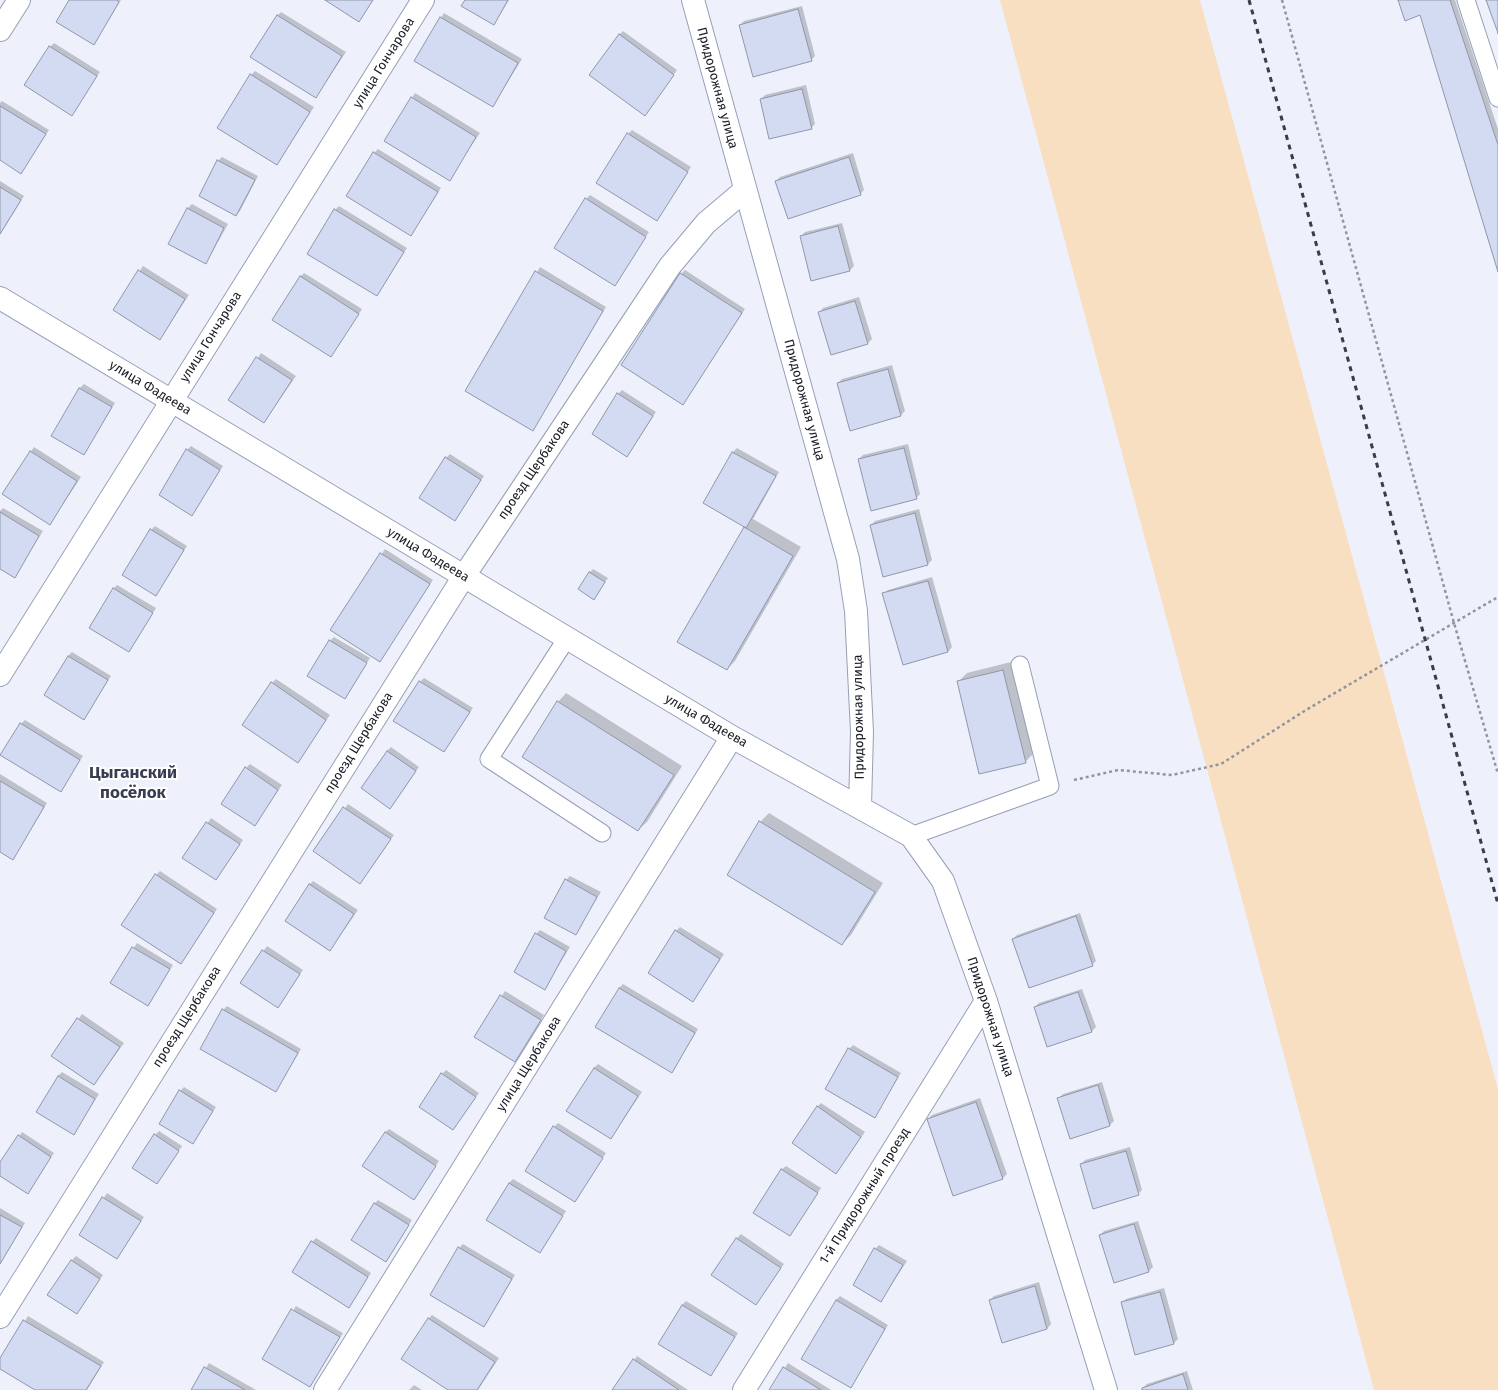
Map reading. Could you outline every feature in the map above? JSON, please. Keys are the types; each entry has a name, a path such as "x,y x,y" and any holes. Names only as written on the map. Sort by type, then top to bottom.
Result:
{"street":[{"path":"0,30 19,0"},
{"name":"улица Гончарова","path":"0,675 423,0"},
{"name":"Придорожная улица","path":"693,0 848,559 856,611 862,732 860,806 912,836 943,881 986,1001 1106,1390"},
{"name":"проезд Щербакова","path":"0,1317 464,576 670,266 706,223 746,190"},
{"name":"улица Фадеева","path":"0,298 732,737 860,806"},
{"name":"улица Щербакова","path":"325,1390 732,737"},
{"name":"1-й Придорожный проезд","path":"744,1390 986,1001"}],"lane":[{"path":"1466,0 1483,46 1498,98"},
{"path":"567,638 489,760 602,833"},
{"path":"912,836 1050,786 1020,665"}],"path":[{"path":"1282,0 1454,623 1498,774"},
{"path":"1050,786 1118,770 1172,775 1220,764 1306,710 1498,597"}],"shaded area":[{"path":"1000,0 1200,0 1498,1089 1498,1390 1374,1390"}],"building":[{"path":"69,0 117,0 119,2 94,45 56,22"},
{"path":"325,0 373,0 359,22"},
{"path":"465,0 508,0 494,25 461,6"},
{"path":"1398,0 1450,0 1498,145 1498,272 1420,15 1405,21"},
{"path":"1486,0 1498,0 1498,33"},
{"path":"798,9 812,61 753,77 739,25"},
{"path":"277,15 342,56 316,98 250,57"},
{"path":"440,17 518,63 493,107 414,61"},
{"path":"619,34 674,75 645,116 589,75"},
{"path":"49,46 97,76 72,116 24,85"},
{"path":"250,74 310,112 277,165 217,128"},
{"path":"802,89 812,129 769,139 760,99"},
{"path":"411,97 476,137 450,181 384,141"},
{"path":"0,106 46,134 21,174 0,160"},
{"path":"627,133 688,172 657,221 596,183"},
{"path":"373,152 438,192 411,236 346,196"},
{"path":"849,157 861,195 788,219 775,181"},
{"path":"217,160 255,180 236,216 199,196"},
{"path":"0,187 21,200 0,234"},
{"path":"585,198 646,237 615,286 554,248"},
{"path":"187,208 224,228 206,264 168,244"},
{"path":"334,209 404,252 377,296 307,254"},
{"path":"838,226 850,271 811,281 800,236"},
{"path":"138,270 185,299 160,340 113,310"},
{"path":"535,271 603,311 533,431 465,391"},
{"path":"680,273 742,313 683,405 621,365"},
{"path":"300,276 359,314 331,357 272,320"},
{"path":"855,301 868,344 831,355 818,312"},
{"path":"256,357 292,380 264,423 228,400"},
{"path":"888,369 901,416 850,431 837,383"},
{"path":"79,388 112,407 84,455 51,436"},
{"path":"617,393 653,416 627,457 592,434"},
{"path":"904,448 917,499 871,511 858,459"},
{"path":"186,449 220,470 192,516 159,495"},
{"path":"30,451 77,481 50,525 2,494"},
{"path":"732,452 776,476 746,528 703,503"},
{"path":"445,457 481,480 455,521 419,498"},
{"path":"0,512 39,536 15,578 0,569"},
{"path":"915,513 928,565 883,577 870,525"},
{"path":"744,527 793,556 727,670 677,642"},
{"path":"150,529 184,550 156,596 122,575"},
{"path":"380,553 430,584 380,662 330,630"},
{"path":"589,572 605,582 594,600 578,589"},
{"path":"928,581 948,652 903,665 882,593"},
{"path":"113,588 153,613 129,652 89,628"},
{"path":"329,640 367,663 345,699 307,676"},
{"path":"68,656 108,680 84,720 44,695"},
{"path":"1003,670 1026,763 979,774 957,681"},
{"path":"419,681 470,712 444,752 393,721"},
{"path":"271,682 326,720 298,763 242,725"},
{"path":"557,701 674,775 638,831 522,757"},
{"path":"20,723 80,760 61,792 0,755"},
{"path":"387,751 416,771 390,809 361,788"},
{"path":"245,767 278,790 255,826 221,804"},
{"path":"0,781 44,807 13,860 0,852"},
{"path":"343,807 391,839 360,884 313,851"},
{"path":"759,821 875,892 842,945 727,875"},
{"path":"206,822 240,844 216,880 182,858"},
{"path":"155,874 214,913 181,964 121,925"},
{"path":"565,879 597,897 576,935 544,918"},
{"path":"309,884 354,914 330,951 285,921"},
{"path":"1076,916 1093,966 1029,988 1012,939"},
{"path":"675,930 720,959 693,1002 648,973"},
{"path":"535,933 566,951 545,990 514,972"},
{"path":"132,947 170,969 148,1006 110,983"},
{"path":"262,950 300,974 278,1008 240,983"},
{"path":"619,988 695,1033 672,1073 595,1027"},
{"path":"1078,992 1092,1032 1047,1047 1034,1007"},
{"path":"500,995 541,1020 515,1062 474,1037"},
{"path":"222,1009 298,1053 276,1092 200,1049"},
{"path":"77,1018 120,1047 94,1085 51,1056"},
{"path":"848,1048 898,1077 875,1118 825,1089"},
{"path":"594,1068 638,1096 611,1139 566,1111"},
{"path":"441,1073 476,1097 453,1130 419,1107"},
{"path":"58,1076 95,1099 74,1135 36,1112"},
{"path":"1098,1085 1110,1126 1070,1139 1057,1098"},
{"path":"179,1090 213,1111 193,1144 159,1124"},
{"path":"976,1102 1003,1179 953,1196 927,1119"},
{"path":"817,1106 861,1137 836,1174 792,1143"},
{"path":"553,1126 603,1158 575,1202 525,1171"},
{"path":"385,1132 436,1166 414,1200 362,1166"},
{"path":"154,1134 179,1151 157,1184 132,1168"},
{"path":"18,1135 51,1157 28,1194 0,1176 0,1162"},
{"path":"1126,1151 1139,1195 1093,1209 1080,1164"},
{"path":"781,1169 818,1193 790,1236 753,1213"},
{"path":"509,1183 563,1216 540,1253 486,1220"},
{"path":"102,1197 141,1221 117,1259 79,1235"},
{"path":"374,1203 409,1225 386,1262 351,1240"},
{"path":"0,1215 22,1227 0,1264"},
{"path":"1134,1224 1149,1272 1114,1283 1099,1235"},
{"path":"736,1238 781,1268 756,1305 711,1275"},
{"path":"311,1241 368,1277 349,1308 292,1272"},
{"path":"458,1247 512,1279 484,1327 430,1295"},
{"path":"874,1248 903,1265 881,1302 853,1285"},
{"path":"71,1260 100,1279 77,1314 47,1295"},
{"path":"1035,1286 1047,1329 1002,1343 989,1300"},
{"path":"1160,1292 1174,1344 1135,1355 1121,1302"},
{"path":"836,1300 885,1329 851,1388 801,1359"},
{"path":"682,1305 735,1337 711,1376 658,1344"},
{"path":"291,1309 340,1337 310,1387 262,1359"},
{"path":"428,1318 495,1362 477,1390 448,1390 401,1359"},
{"path":"23,1320 101,1366 86,1390 35,1390 0,1369 0,1358"},
{"path":"633,1359 679,1390 612,1390"},
{"path":"204,1367 245,1390 191,1390"},
{"path":"783,1367 821,1390 769,1390"},
{"path":"1183,1374 1188,1390 1142,1390 1142,1388"}],"railway":[{"path":"1249,0 1498,904"}],"district":[{"name":"Цыганский посёлок","path":"133,783"}]}
